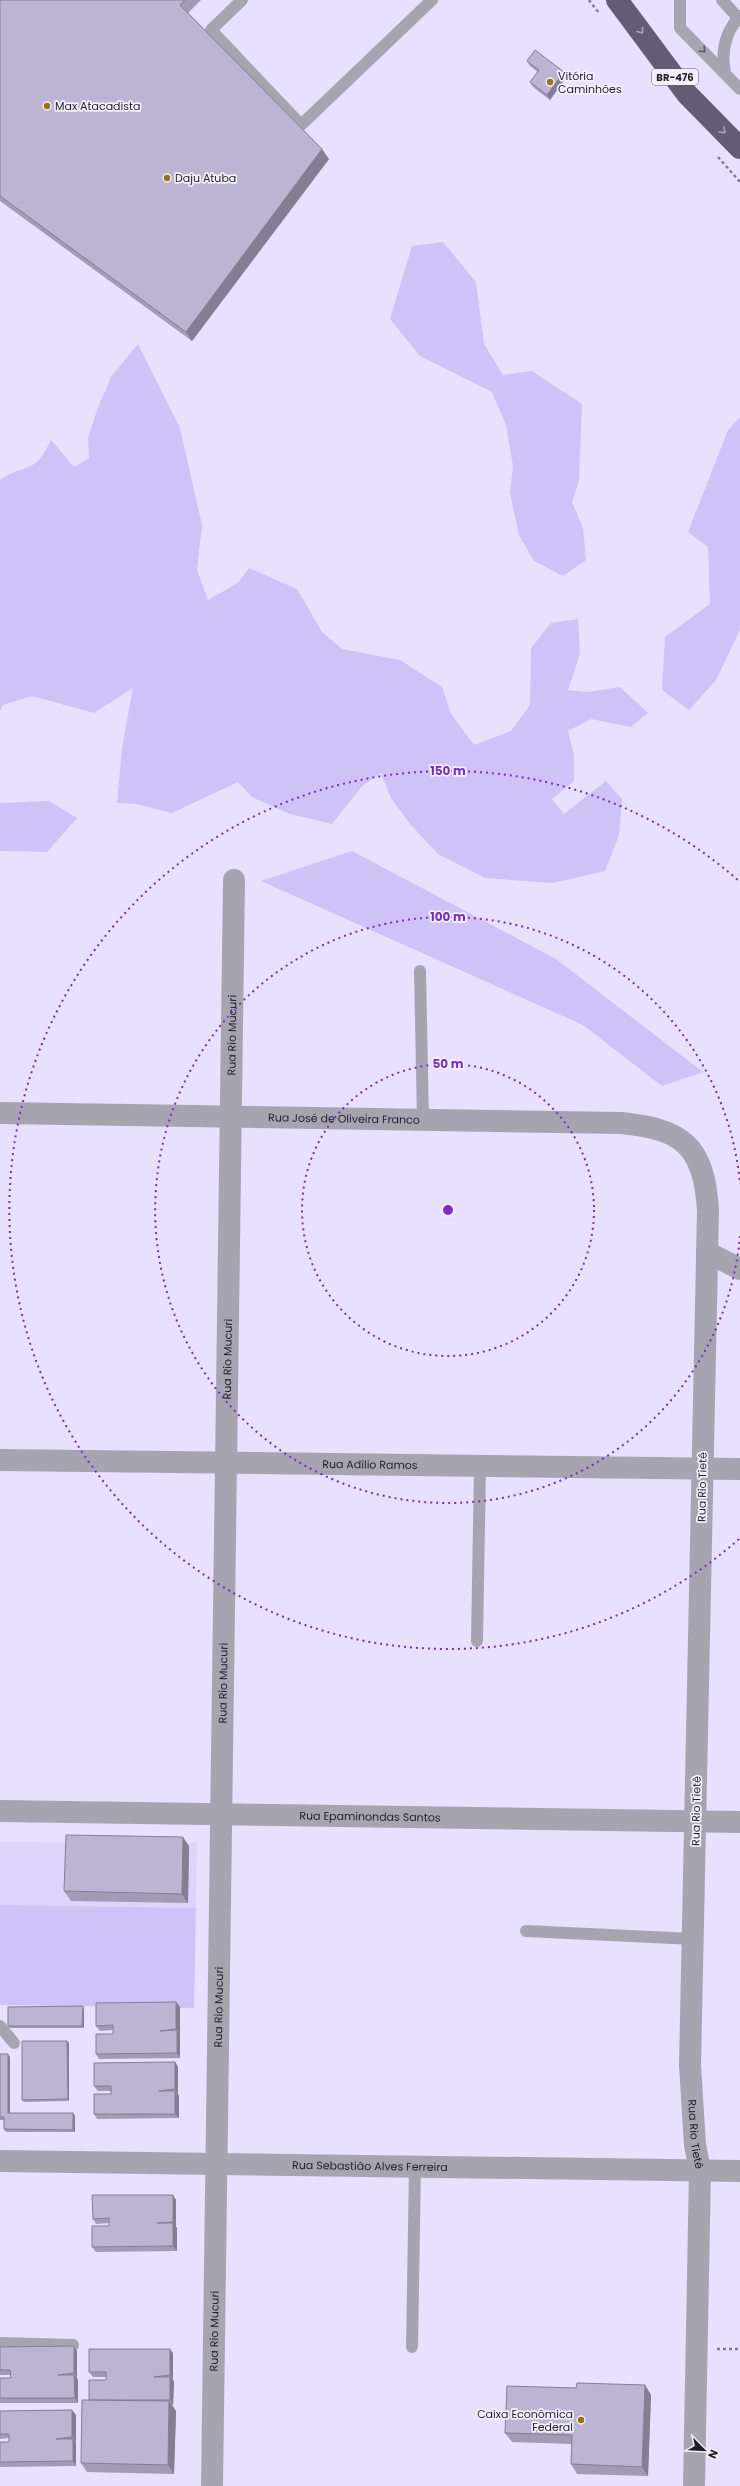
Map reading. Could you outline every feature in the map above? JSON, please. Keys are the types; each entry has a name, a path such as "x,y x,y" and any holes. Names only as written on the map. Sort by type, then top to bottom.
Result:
{"highway":[{"name":"BR-476","path":"617,0 687,94 740,148"}],"street":[{"name":"Rua Rio Mucuri","path":"212,2486 234,880"},
{"name":"Rua José de Oliveira Franco","path":"0,1113 621,1123 666,1132 684,1141"},
{"name":"Rua Rio Tietê","path":"684,1141 697,1157 707,1189 708,1252 690,2065 695,2145 700,2170 694,2486"},
{"path":"708,1252 740,1269"},
{"name":"Rua Adílio Ramos","path":"0,1460 740,1469"},
{"name":"Rua Epaminondas Santos","path":"0,1810 740,1822"},
{"name":"Rua Sebastião Alves Ferreira","path":"0,2161 740,2171"}],"lane":[{"path":"242,0 211,30 301,125 432,0"},
{"path":"680,0 680,28 740,89"},
{"path":"722,0 740,18 726,39 723,56 725,73"},
{"path":"420,970 423,1120"},
{"path":"477,1641 480,1466"},
{"path":"526,1931 693,1939"},
{"path":"0,2026 14,2043"},
{"path":"412,2347 415,2166"},
{"path":"0,2343 73,2345"}],"shaded area":[{"path":"443,242 476,282 484,344 503,375 532,371 582,404 579,480 572,502 583,528 586,560 563,576 534,561 519,535 510,493 513,466 506,425 492,392 420,356 390,319 412,246"},
{"path":"138,344 180,428 202,525 197,570 208,600 238,583 249,568 297,589 322,632 342,649 400,660 442,687 451,714 474,745 511,731 530,705 531,648 551,623 578,619 580,654 568,690 587,692 620,687 648,713 631,727 591,719 568,731 574,755 574,781 552,799 564,814 606,781 622,799 619,835 605,871 553,883 485,878 438,854 410,824 391,798 381,773 362,786 332,824 290,814 252,797 238,782 172,813 136,804 117,803 122,748 133,688 94,713 32,696 3,705 0,711 0,480 35,464 40,459 51,440 74,467 89,458 88,438 97,410 111,377"},
{"path":"740,417 740,630 716,680 689,710 662,690 665,637 710,604 708,547 688,532 728,430"},
{"path":"49,801 77,818 47,852 0,851 0,803"},
{"path":"352,851 556,959 703,1072 662,1086 583,1025 261,881"},
{"path":"0,1842 197,1843 196,1908 0,1905"},
{"path":"0,1905 196,1908 194,2008 0,2005"}],"building":[{"name":"Daju Atuba","path":"0,0 185,0 180,5 322,149 186,332 0,196"},
{"name":"Vitória Caminhões","path":"535,50 564,72 547,95 530,82 539,70 527,61"},
{"path":"66,1835 183,1837 182,1894 64,1891"},
{"path":"176,2002 176,2029 160,2031 177,2030 177,2053 96,2054 96,2034 113,2034 113,2025 96,2026 96,2003"},
{"path":"83,2006 82,2026 8,2026 8,2007"},
{"path":"22,2041 67,2041 68,2099 22,2100"},
{"path":"0,2054 8,2054 8,2113 73,2113 73,2130 4,2129 4,2117 0,2117"},
{"path":"175,2062 175,2089 159,2091 175,2091 175,2114 94,2114 94,2094 111,2094 111,2086 94,2086 94,2063"},
{"path":"92,2195 173,2195 173,2222 157,2223 173,2223 173,2246 92,2247 92,2226 109,2226 109,2218 93,2219"},
{"path":"74,2346 74,2373 58,2375 74,2375 75,2398 0,2398 0,2378 11,2378 10,2370 0,2370 0,2347"},
{"path":"89,2349 170,2349 170,2375 154,2377 170,2377 170,2400 89,2400 89,2380 106,2380 106,2372 89,2372"},
{"name":"Caixa Econômica Federal","path":"577,2383 645,2385 642,2467 571,2464 572,2435 505,2433 507,2386 576,2388"},
{"path":"82,2400 169,2401 168,2465 81,2463"},
{"path":"72,2410 72,2437 56,2439 73,2439 73,2461 0,2462 0,2442 9,2442 9,2434 0,2434 0,2411"}],"place":[{"name":"Vitória Caminhões","path":"550,82"},
{"name":"Max Atacadista","path":"47,106"},
{"name":"Daju Atuba","path":"167,178"},
{"name":"Caixa Econômica Federal","path":"581,2420"}]}
